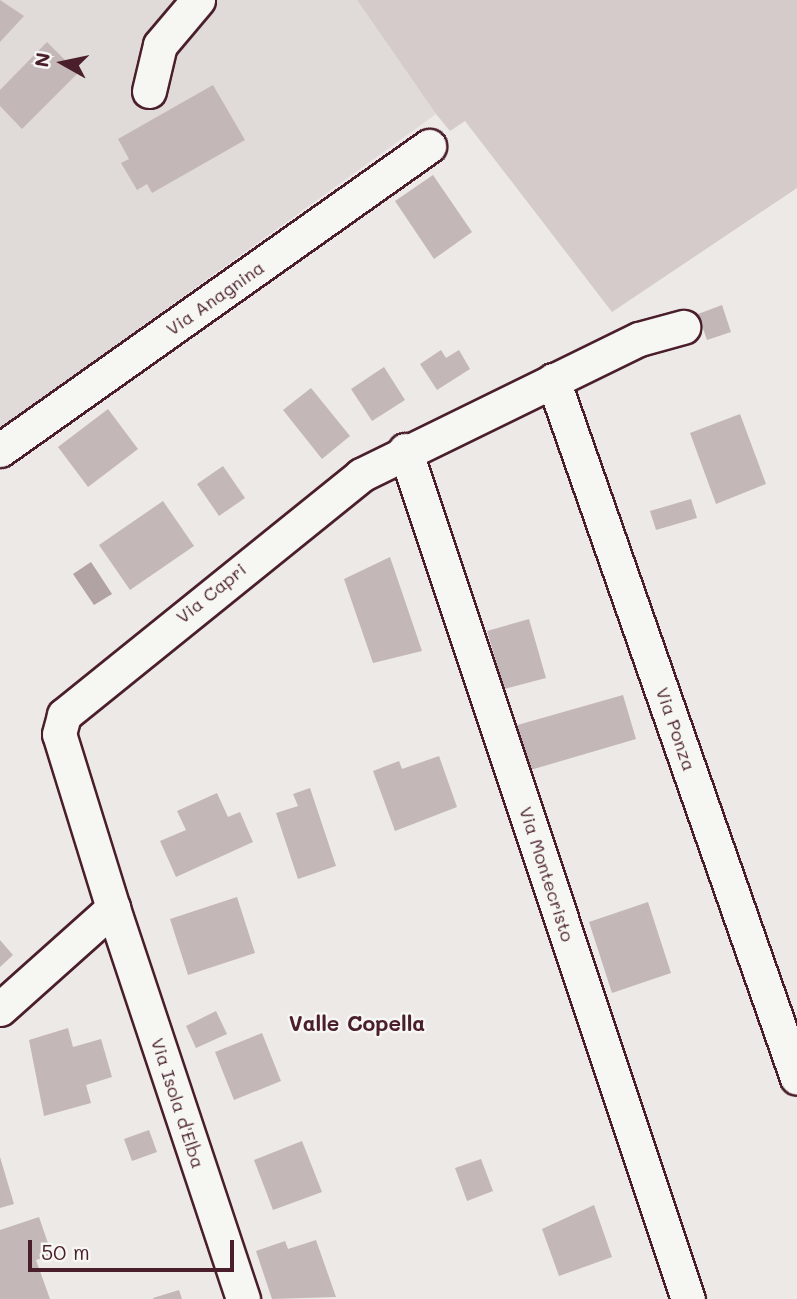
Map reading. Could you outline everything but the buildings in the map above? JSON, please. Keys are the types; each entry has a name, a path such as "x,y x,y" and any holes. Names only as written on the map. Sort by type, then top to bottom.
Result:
{"street":[{"path":"149,92 160,45 198,0"},
{"name":"Via Anagnina","path":"0,450 429,146"},
{"name":"Via Capri","path":"113,908 59,734 61,719 230,576 361,475 405,450 639,339 683,327"},
{"name":"Via Ponza","path":"554,380 797,1078"},
{"name":"Via Montecristo","path":"405,450 688,1299"},
{"path":"0,1009 113,908"},
{"name":"Via Isola d'Elba","path":"113,908 243,1299"}],"shaded area":[{"path":"0,0 357,0 436,114 0,429"},
{"path":"357,0 797,0 797,188 612,312 465,121 450,131 436,114"},
{"path":"91,562 112,594 94,605 73,574"}],"district":[{"name":"Valle Copella","path":"357,1023"}]}
